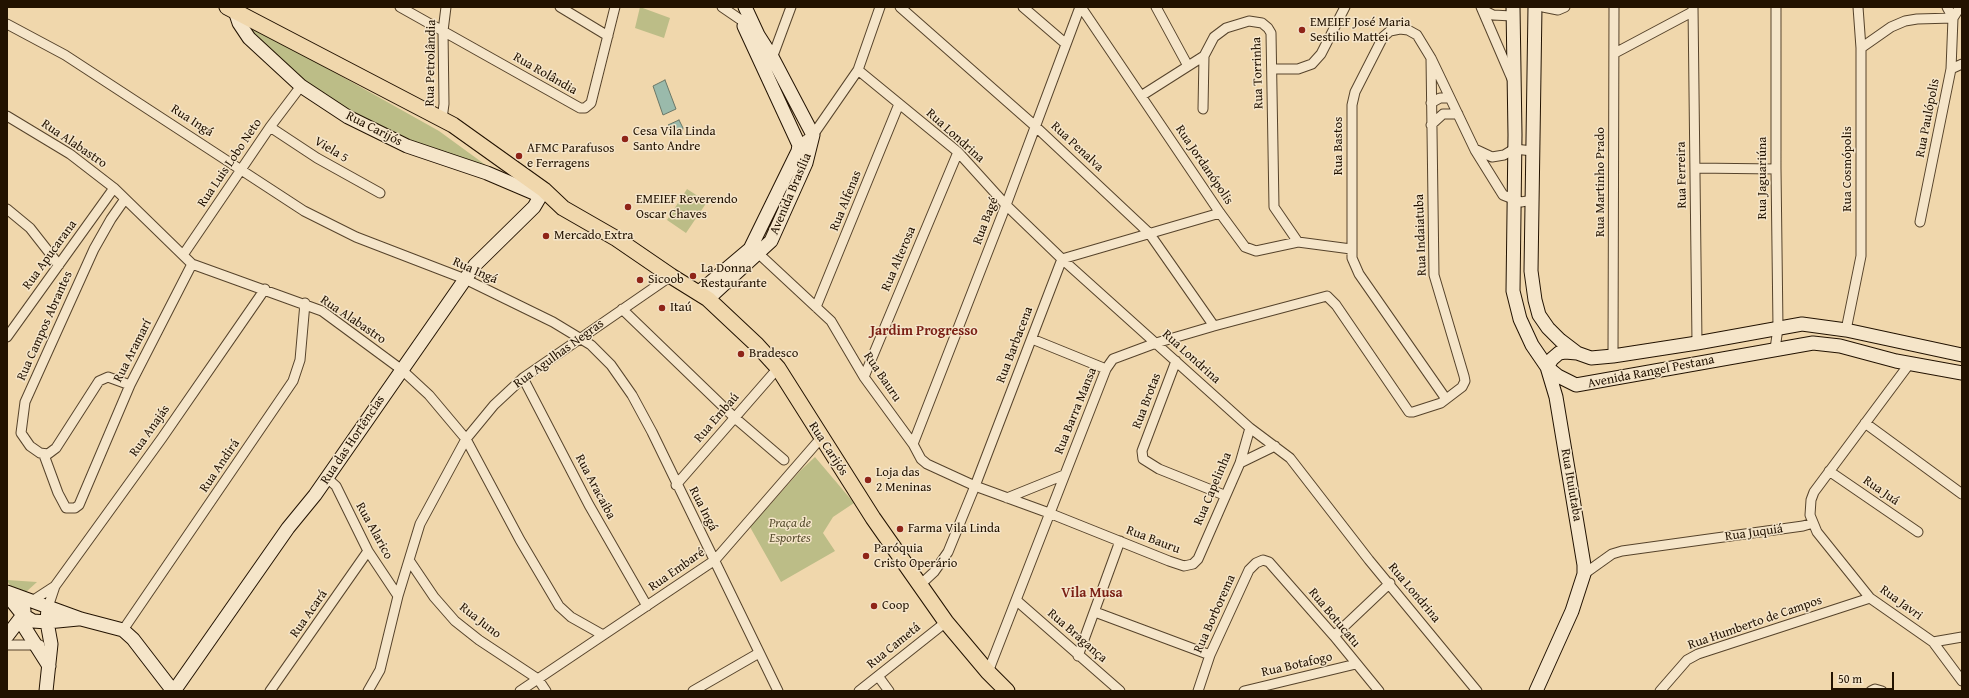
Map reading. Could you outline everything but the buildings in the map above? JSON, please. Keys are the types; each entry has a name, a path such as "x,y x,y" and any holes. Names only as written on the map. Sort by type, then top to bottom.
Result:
{"main road":[{"name":"Avenida Brasília","path":"738,7 742,20 799,144 798,151 793,158 754,251"},
{"name":"Avenida Brasília","path":"703,296 754,251 771,240 806,163 813,135 772,57 758,35 745,7"},
{"name":"Avenida Rangel Pestana","path":"1535,7 1531,271 1535,300 1540,315 1548,328 1560,340 1577,353 1591,358 1697,344 1802,324 1846,330 1934,349"},
{"name":"Rua Carijós","path":"232,8 239,23 249,38 300,86 348,117 407,146 566,201 605,224 617,239 703,296 757,345 778,368 873,518 946,622 988,672 1007,691"},
{"name":"Rua Carijós","path":"232,8 442,119 542,193"},
{"name":"Avenida Rangel Pestana","path":"1512,11 1514,149 1513,291 1515,305 1520,319 1532,345 1547,367 1566,382 1576,385 1813,343 1826,344 1910,364"},
{"name":"Rua das Hortências","path":"173,691 288,528 327,478 475,265 534,207 542,193"},
{"path":"1910,364 1920,353 1934,349 1962,347"},
{"path":"1934,349 1962,355"},
{"path":"1547,367 1552,359 1559,353 1577,353"},
{"path":"1910,364 1962,373"},
{"name":"Rua Ituiutaba","path":"1547,367 1556,398 1584,554 1584,574"},
{"path":"1556,398 1576,385"},
{"path":"1536,691 1572,611 1584,574"},
{"path":"7,592 81,619 122,630 133,639 173,691"},
{"path":"7,595 23,615 34,621 47,622 81,619"},
{"path":"32,601 25,608 23,625 26,632 37,646 49,666"},
{"path":"46,691 51,644 47,622 48,607"},
{"path":"7,636 23,615"}],"street":[{"name":"Rua Rolândia","path":"400,7 580,108 585,108 591,103 615,7"},
{"name":"Rua Petrolândia","path":"442,119 444,104 443,30 446,7"},
{"path":"560,7 608,36"},
{"path":"722,7 742,20"},
{"path":"766,73 790,7"},
{"path":"799,144 813,135 858,70 880,7"},
{"name":"Rua Penalva","path":"900,7 1036,126 1149,232 1214,326"},
{"path":"1023,7 1066,44"},
{"name":"Rua Bagé","path":"913,444 1081,7"},
{"name":"Rua Jordanópolis","path":"1081,7 1245,247 1256,251 1298,242 1351,249"},
{"path":"1156,7 1188,66"},
{"path":"1272,69 1298,69 1312,64 1321,54 1345,7"},
{"path":"1543,7 1558,10 1564,7"},
{"name":"Rua Martinho Prado","path":"1613,356 1614,7"},
{"name":"Rua Jaguariúna","path":"1774,349 1778,328 1776,7"},
{"name":"Rua Cosmópolis","path":"1846,330 1861,256 1861,48 1858,7"},
{"path":"1947,7 1953,18"},
{"path":"1953,18 1960,7"},
{"path":"1482,8 1493,15 1512,11"},
{"path":"1482,8 1513,81"},
{"path":"1614,53 1693,10"},
{"name":"Rua Ferreira","path":"1693,10 1697,344"},
{"path":"1861,48 1891,27 1904,21 1917,19 1953,18"},
{"name":"Rua Paulópolis","path":"1920,222 1951,69 1953,18"},
{"name":"Rua Torrinha","path":"1204,56 1214,37 1226,28 1239,23 1257,21 1262,23 1271,33 1274,207 1298,242"},
{"name":"Rua Ingá","path":"7,24 65,55 242,169 298,208 356,237 465,279 580,337 591,345 611,365 632,395 652,432 676,485 715,560 778,691"},
{"name":"Rua Bastos","path":"1446,399 1354,266 1351,249 1352,105 1355,92 1372,56 1383,37 1390,31 1408,30 1417,36 1431,58 1475,150 1503,195 1513,200"},
{"path":"758,35 778,40"},
{"path":"1141,96 1204,56"},
{"path":"1203,110 1204,56"},
{"name":"Rua Indaiatuba","path":"1431,58 1434,275 1465,381 1462,386 1446,399"},
{"path":"1951,69 1962,64"},
{"name":"Rua Londrina","path":"858,70 958,152 1006,204 1062,259 1250,428 1290,458 1306,476 1369,560 1390,583 1477,691"},
{"name":"Rua Luis Lobo Neto","path":"183,255 270,127 300,86"},
{"path":"1431,103 1440,98 1450,98"},
{"name":"Rua Alfenas","path":"816,307 899,104"},
{"path":"1431,125 1443,114 1458,114"},
{"name":"Rua Alabastro","path":"7,116 70,154 114,188 192,264 305,303 322,311 402,370 429,395 466,439 520,540 558,606 571,617 603,635"},
{"name":"Viela 5","path":"270,127 317,158 380,193"},
{"path":"1475,150 1485,156 1492,157 1504,155 1514,149 1533,151"},
{"name":"Rua Alterosa","path":"864,377 958,152"},
{"path":"1695,168 1776,169"},
{"name":"Rua Apucarana","path":"7,337 114,188"},
{"name":"Rua Campos Abrantes","path":"44,455 30,446 20,433 25,402 94,249 111,219 126,199"},
{"path":"1513,200 1521,202 1533,200"},
{"path":"7,209 30,228 58,265"},
{"path":"1062,259 1220,212"},
{"name":"Rua Bauru","path":"754,251 831,322 864,377 927,464 976,486 1184,566 1193,564 1198,559"},
{"name":"Rua Barbacena","path":"920,585 943,561 976,486 1062,259"},
{"name":"Rua Aramarí","path":"44,455 58,493 66,508 75,508 79,505 101,450 130,385 192,264"},
{"name":"Rua Agulhas Negras","path":"368,691 380,670 398,596 420,524 466,439 494,405 523,378 580,337 671,276"},
{"name":"Rua Anajás","path":"48,607 55,586 162,438 265,289"},
{"name":"Rua Barra Mansa","path":"988,672 1106,369 1113,359 1156,343 1326,296 1336,305 1409,412 1441,403 1446,399"},
{"name":"Rua Andirá","path":"122,630 293,381 300,360 305,303"},
{"path":"622,309 735,418 784,460"},
{"path":"1032,339 1106,369"},
{"name":"Rua Brotas","path":"1176,361 1142,451 1143,459 1149,464 1224,495"},
{"path":"1813,523 1810,515 1811,500 1814,492 1910,364"},
{"name":"Rua Embaú","path":"676,485 778,368"},
{"path":"44,455 56,448 99,381 108,377 130,385"},
{"name":"Rua Aracaiba","path":"523,378 589,505 647,606"},
{"path":"1865,423 1962,494"},
{"name":"Rua Capelinha","path":"1198,559 1224,495 1240,463 1250,428"},
{"name":"Rua Embaré","path":"520,691 715,560 821,438"},
{"path":"1240,463 1275,446"},
{"name":"Rua Juá","path":"1830,471 1918,532"},
{"path":"1007,498 1064,475"},
{"name":"Rua Alarico","path":"327,478 336,486 368,551 398,596"},
{"name":"Rua Juquiá","path":"1584,574 1612,554 1622,551 1803,526 1813,523"},
{"name":"Rua Javri","path":"1813,523 1817,532 1870,598 1933,642 1962,681"},
{"path":"1078,656 1120,541"},
{"name":"Rua Acará","path":"270,691 368,551"},
{"name":"Rua Juno","path":"409,560 434,597 455,621 479,640 538,679 546,691"},
{"name":"Rua Borborema","path":"1198,691 1210,655 1249,570 1256,563 1263,560 1269,562"},
{"name":"Rua Botucatu","path":"1269,562 1334,636 1379,691"},
{"path":"1334,636 1390,583"},
{"name":"Rua Anajás","path":"32,601 55,586"},
{"name":"Rua Humberto de Campos","path":"1660,691 1687,660 1698,654 1870,598"},
{"name":"Rua Bragança","path":"1016,600 1078,656 1120,691"},
{"path":"1095,612 1210,655"},
{"name":"Rua Cametá","path":"859,691 946,622"},
{"path":"1933,642 1962,637"},
{"path":"7,645 37,646 51,644"},
{"path":"693,691 759,652"},
{"name":"Rua Botafogo","path":"1244,691 1356,664"},
{"path":"878,676 889,691"},
{"path":"1871,691 1875,689 1882,691"}],"green space":[{"path":"640,7 670,18 664,38 635,28"},
{"path":"247,27 257,29 439,131 487,166 407,141 351,111 300,79"},
{"path":"687,189 707,202 686,233 667,220"},
{"name":"Praça de Esportes","path":"815,457 854,503 833,517 823,533 835,551 781,582 750,527 801,470"},
{"path":"7,580 37,582 26,592 10,586"}],"shaded area":[{"path":"665,80 676,109 663,115 653,86"},
{"path":"679,120 683,128 682,132 678,133 668,125"}],"place":[{"name":"EMEIEF José Maria Sestilio Mattei","path":"1302,30"},
{"name":"Cesa Vila Linda Santo Andre","path":"625,139"},
{"name":"AFMC Parafusos e Ferragens","path":"519,156"},
{"name":"EMEIEF Reverendo Oscar Chaves","path":"628,207"},
{"name":"Mercado Extra","path":"546,236"},
{"name":"La Donna Restaurante","path":"693,276"},
{"name":"Sicoob","path":"640,280"},
{"name":"Itaú","path":"662,308"},
{"name":"Bradesco","path":"741,354"},
{"name":"Loja das 2 Meninas","path":"868,480"},
{"name":"Farma Vila Linda","path":"900,529"},
{"name":"Paróquia Cristo Operário","path":"866,556"},
{"name":"Coop","path":"874,606"}],"district":[{"name":"Jardim Progresso","path":"924,331"},
{"name":"Vila Musa","path":"1092,593"}]}
